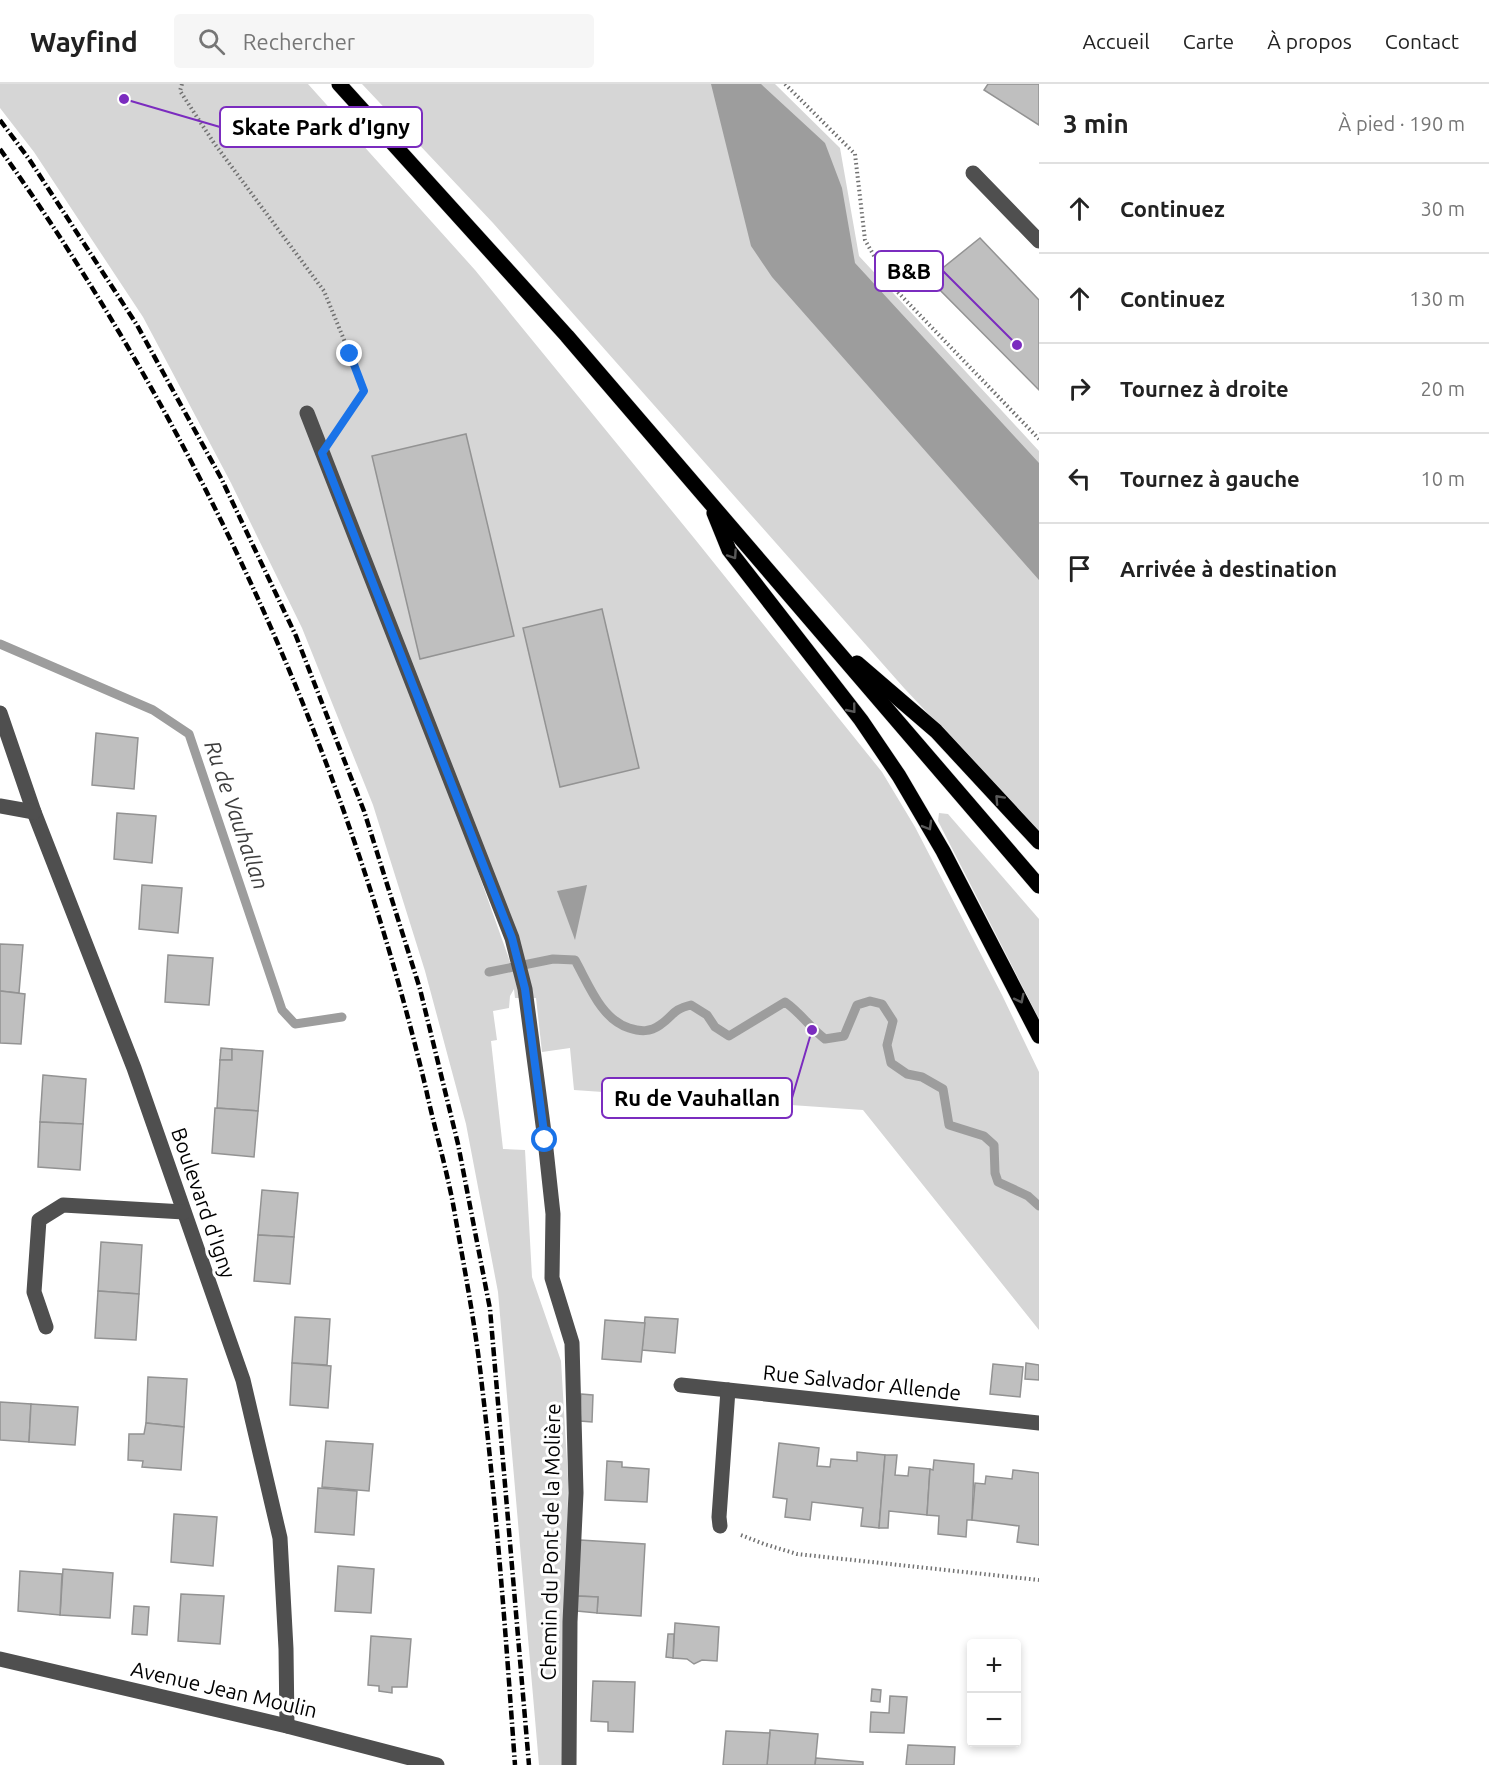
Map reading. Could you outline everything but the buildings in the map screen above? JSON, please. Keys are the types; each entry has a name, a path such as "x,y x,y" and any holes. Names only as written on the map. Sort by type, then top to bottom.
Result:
{"main road":[{"path":"339,84 567,336 1039,886"},
{"path":"709,502 729,550 861,720 899,776 943,851 1039,1036"},
{"path":"819,630 936,731 1039,842"}],"street":[{"path":"974,173 1039,241"},
{"name":"Chemin du Pont de la Molière","path":"307,413 512,938 526,995 553,1214 552,1278 572,1343 576,1493 570,1622 569,1765"},
{"name":"Boulevard d'Igny","path":"0,713 34,812 134,1068 243,1380 280,1538 286,1649 287,1726"},
{"path":"0,806 34,812"},
{"path":"46,1327 34,1292 39,1220 63,1204 184,1212"},
{"name":"Rue Salvador Allende","path":"681,1386 1039,1423"},
{"path":"720,1526 728,1390"},
{"name":"Avenue Jean Moulin","path":"0,1659 287,1726 437,1765"}],"path":[{"path":"182,84 180,91 214,143 324,291 364,391 322,453"},
{"path":"785,84 855,154 865,240 890,284 1039,438"},
{"path":"720,1526 764,1544 797,1554 1039,1580"}],"shaded area":[{"path":"0,84 308,84 475,270 882,772 915,827 1039,1072 1039,1330 863,1110 574,1090 570,1048 542,1052 536,998 515,998 514,989 510,996 509,1008 493,1011 497,1040 491,1041 503,1149 525,1150 532,1277 561,1361 568,1479 565,1765 539,1765 498,1292 466,1124 425,971 373,805 302,628 231,483 143,317 34,152 0,108","holes":["429,734 512,938 513,971"]},
{"path":"362,84 775,84 840,148 859,256 1039,451 1039,832 904,688 493,223"},
{"path":"711,84 761,84 825,143 842,188 855,263 1039,463 1039,580 772,277 751,246"},
{"path":"939,813 948,814 1039,919 1039,1019 938,821"},
{"path":"587,885 575,940 557,891"}],"waterway":[{"name":"Ru de Vauhallan","path":"0,644 153,710 189,734 282,1010 295,1024 342,1017"},
{"name":"Ru de Vauhallan","path":"489,972 553,959 575,960 603,1009 619,1024 641,1031 656,1027 676,1011 691,1005 707,1015 715,1027 729,1036 785,1002 825,1039 844,1036 857,1005 870,1001 882,1004 893,1021 887,1045 891,1063 907,1074 922,1077 943,1089 949,1125 984,1136 994,1145 995,1173 998,1182 1028,1196 1039,1206"}],"railway":[{"path":"0,120 29,159 137,325 221,478 296,636 364,811 420,989 458,1144 490,1309 529,1765"},
{"path":"0,149 72,257 140,368 202,482 258,599 309,718 354,840 393,964 426,1089 449,1184 466,1279 480,1365 492,1481 515,1765"}],"place":[{"name":"Skate Park d’Igny","path":"124,99"},
{"name":"B&B","path":"1017,345"},
{"name":"Ru de Vauhallan","path":"812,1030"}],"route":[{"path":"350,354 364,391 322,453 512,938 525,989 545,1140"}]}
